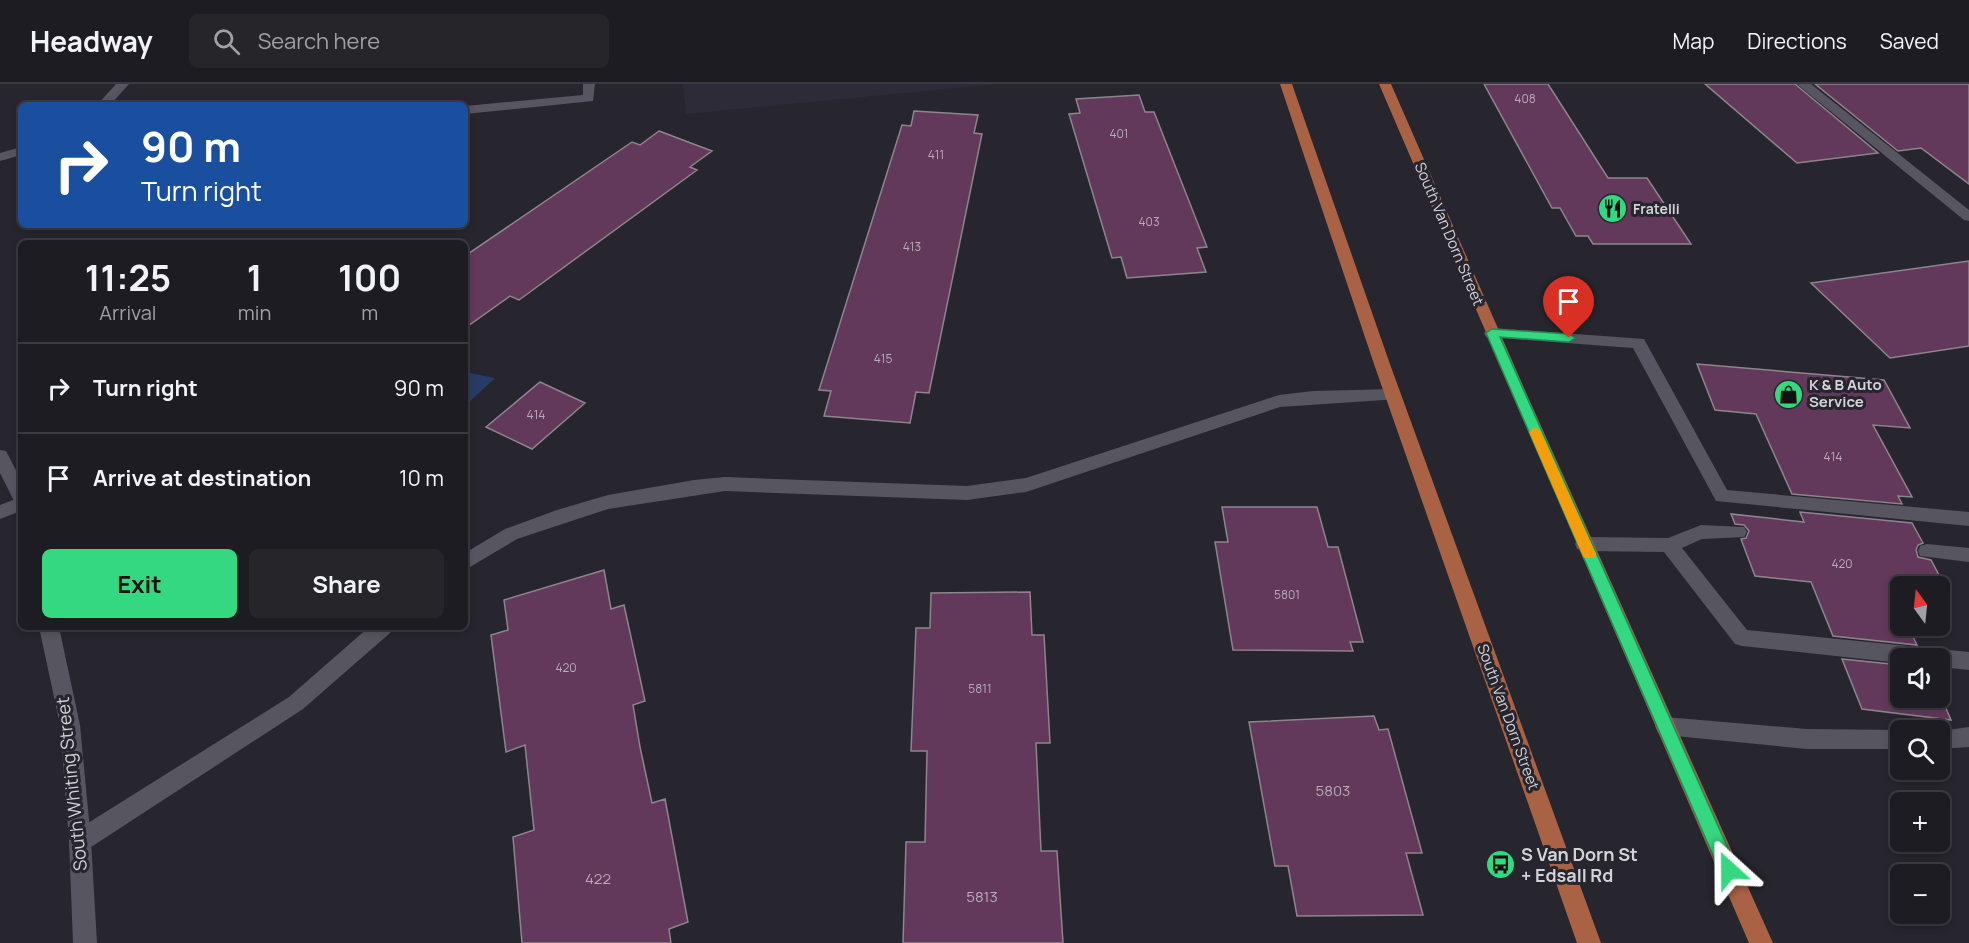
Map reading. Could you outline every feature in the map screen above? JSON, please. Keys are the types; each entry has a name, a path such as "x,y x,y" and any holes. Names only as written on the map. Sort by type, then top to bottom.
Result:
{"main road":[{"name":"South Van Dorn Street","path":"1286,84 1393,395 1589,943"},
{"name":"South Van Dorn Street","path":"1385,84 1584,544 1761,943"}],"street":[{"path":"106,102 123,84"},
{"path":"468,110 589,98 589,84"},
{"path":"1803,84 1969,217"},
{"path":"0,157 18,152"},
{"path":"1492,333 1638,343 1722,496 1969,519"},
{"path":"468,560 511,534 608,502 651,493 725,484 967,493 998,490 1026,484 1279,402 1312,397 1393,395"},
{"path":"0,456 18,492"},
{"path":"0,513 18,505"},
{"path":"1584,544 1669,545 1701,532 1738,532"},
{"path":"1669,545 1742,638 1969,661"},
{"path":"1927,551 1969,555"},
{"name":"South Whiting Street","path":"50,630 70,725 80,841 85,943"},
{"path":"80,841 296,703 380,630"},
{"path":"1665,726 1807,739 1890,740"},
{"path":"1950,739 1969,737"}],"shaded area":[{"path":"683,84 999,84 686,114"}],"water":[{"path":"468,373 495,378 468,403"}],"building":[{"path":"1484,84 1548,84 1608,178 1647,178 1691,244 1593,244 1588,236 1576,236 1560,208 1552,208"},
{"path":"1705,84 1795,84 1878,153 1797,163"},
{"path":"1815,84 1969,84 1969,184 1921,148 1898,151"},
{"path":"1139,95 1145,112 1154,112 1207,247 1197,248 1206,272 1127,278 1121,257 1112,258 1069,114 1080,113 1076,99"},
{"path":"914,111 978,115 974,133 982,134 929,393 916,392 910,423 824,416 831,391 819,390 902,125 911,126"},
{"path":"659,131 712,151 690,167 697,170 519,300 510,296 468,326 468,254 632,142 640,145"},
{"path":"1969,261 1969,346 1890,358 1811,283"},
{"path":"1697,364 1884,380 1910,428 1873,425 1912,497 1898,496 1902,504 1792,494 1756,414 1715,410"},
{"path":"540,382 585,403 532,449 486,427"},
{"path":"1222,507 1317,507 1328,547 1338,547 1363,642 1350,642 1353,651 1233,650 1215,542 1228,542"},
{"path":"1800,512 1912,523 1923,543 1918,545 1916,550 1918,557 1931,560 1939,576 1890,576 1890,636 1913,636 1917,645 1833,636 1811,582 1755,576 1741,539 1746,538 1749,531 1744,525 1735,524 1731,514 1804,522"},
{"path":"604,570 611,609 624,605 645,701 633,705 640,747 652,803 665,799 688,922 669,929 671,943 522,943 513,837 534,830 525,745 506,752 491,635 508,630 504,600"},
{"path":"1030,592 1032,635 1044,635 1050,743 1036,743 1041,851 1057,851 1063,943 903,943 906,842 925,842 927,751 911,751 916,628 930,628 931,593"},
{"path":"1842,659 1890,664 1890,708 1946,708 1951,720 1862,709"},
{"path":"1374,716 1379,730 1388,729 1422,853 1406,853 1423,915 1297,916 1288,866 1275,866 1249,722"}],"slow traffic":[{"path":"1535,432 1589,554"}],"place":[{"name":"Fratelli","path":"1612,209"},
{"name":"K & B Auto Service","path":"1788,394"},
{"name":"S Van Dorn St + Edsall Rd","path":"1500,865"}],"route":[{"path":"1569,338 1492,333 1729,870"}]}
